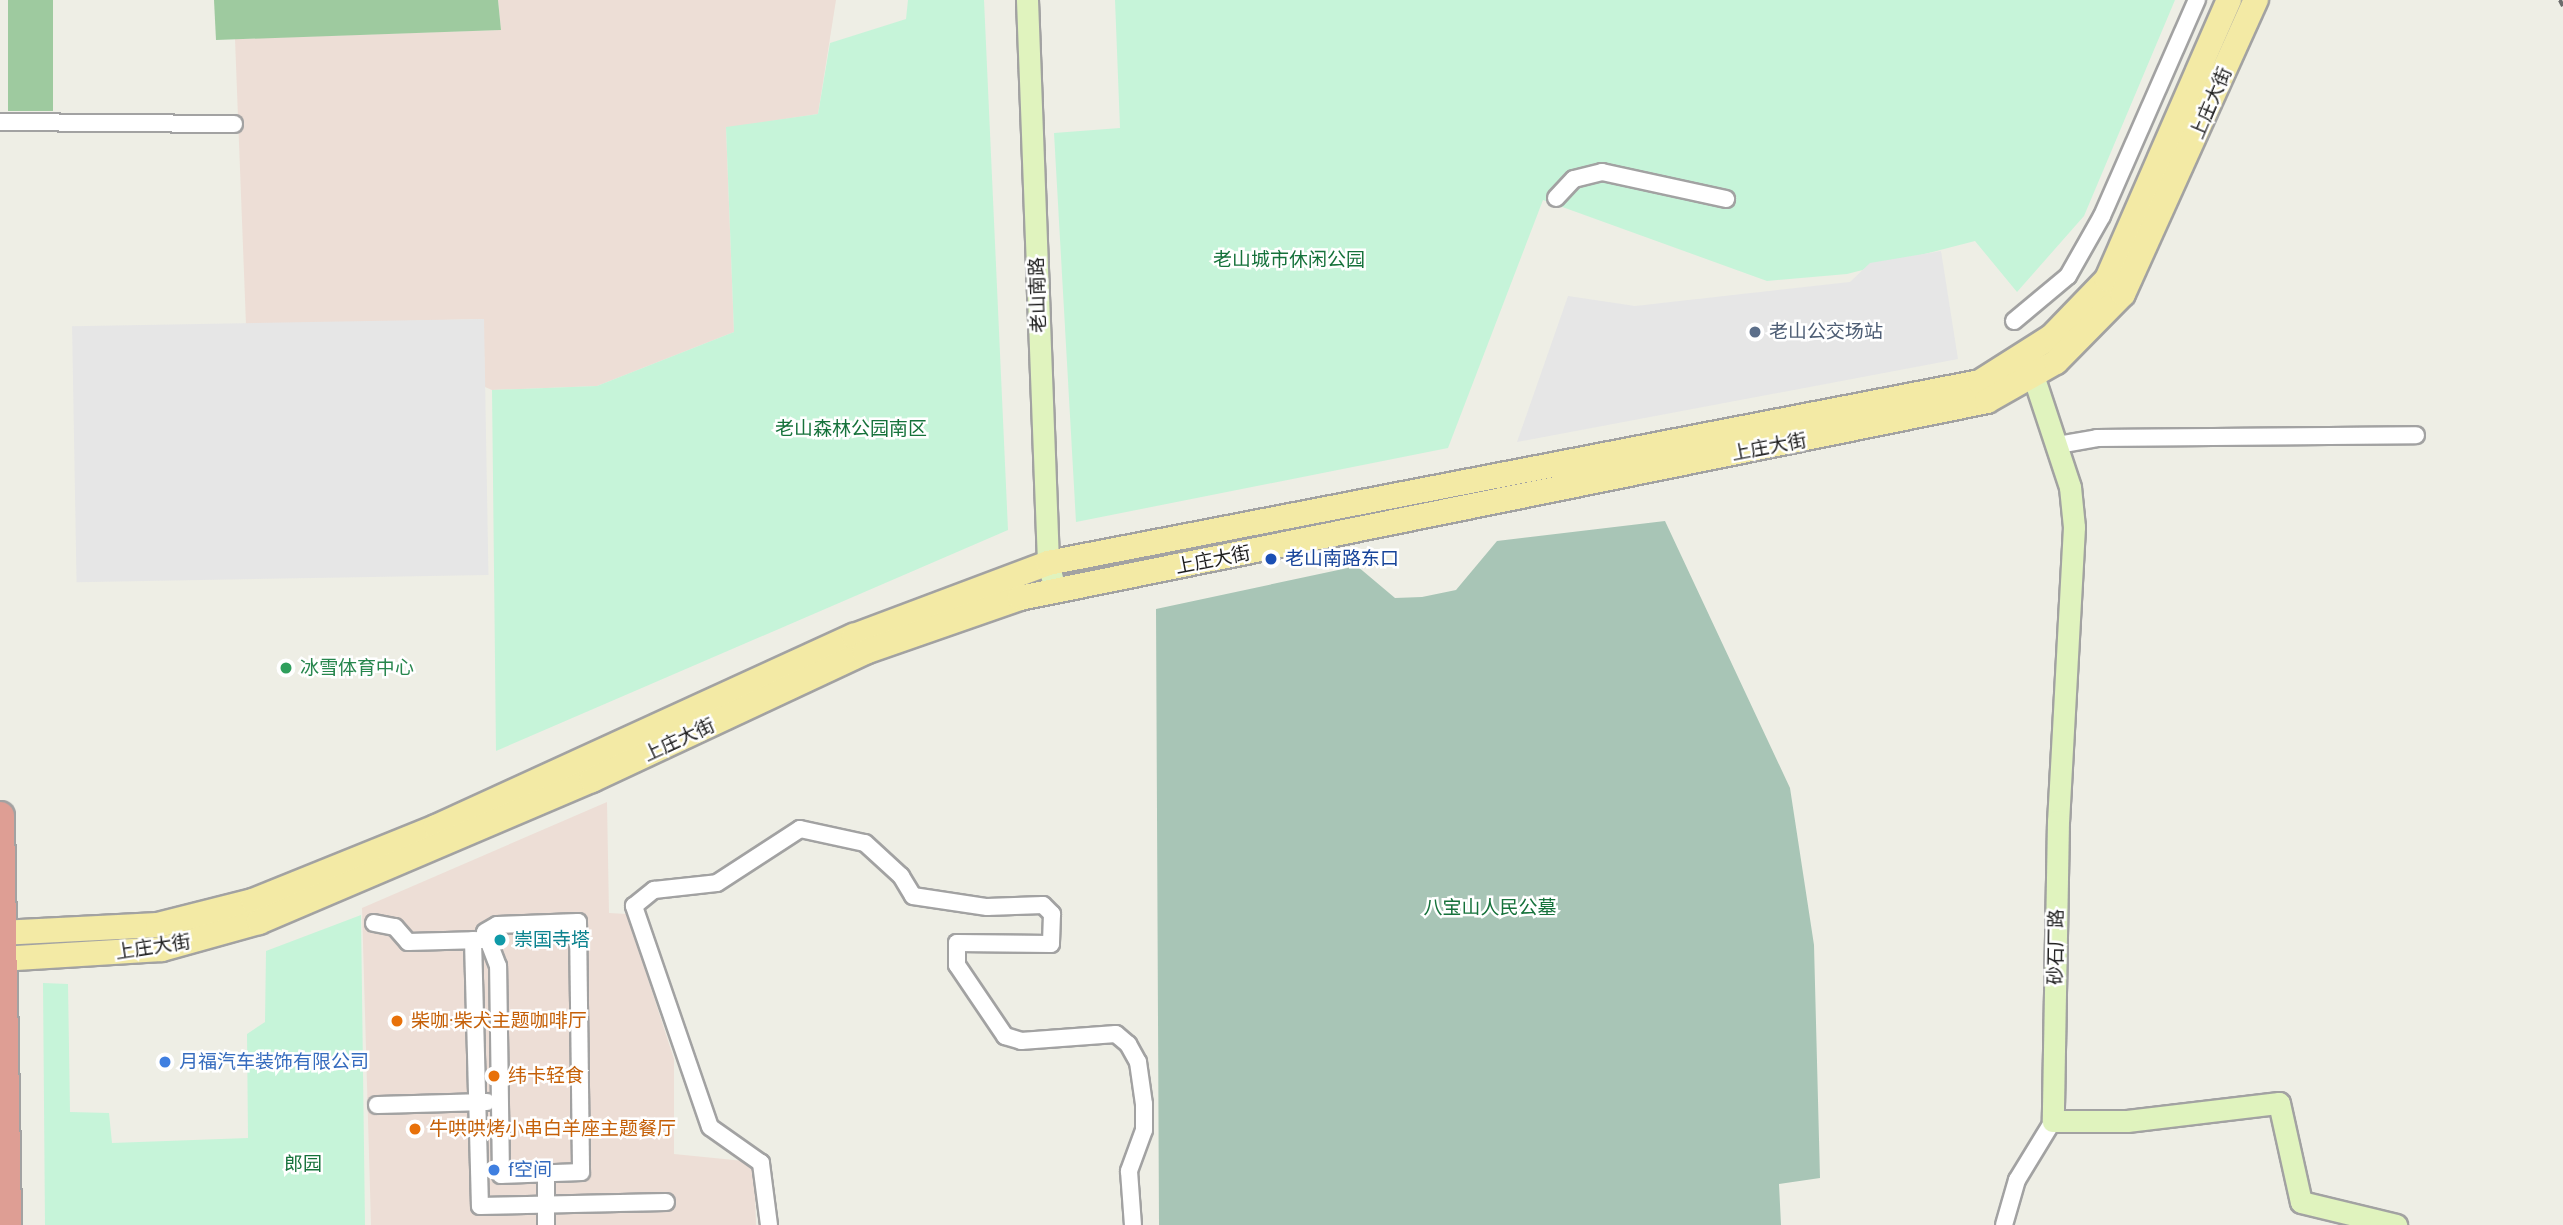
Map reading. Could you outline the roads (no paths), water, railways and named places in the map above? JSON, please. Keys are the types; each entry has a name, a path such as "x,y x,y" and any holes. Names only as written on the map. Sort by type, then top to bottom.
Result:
{"highway":[{"path":"0,816 6,1225"}],"main road":[{"name":"上庄大街","path":"1,946 133,928 253,901 436,827 854,636 1048,563 1938,394 1980,382 2026,354 2106,279 2229,0"},
{"name":"上庄大街","path":"1,946 162,948 259,922 592,780 865,652 1055,589 1939,415 2034,378 2086,337 2123,294 2256,0"}],"street":[{"name":"老山南路","path":"1027,0 1048,563 1055,589"},
{"path":"2014,321 2068,276 2102,216 2197,0"},
{"path":"0,122 234,124"},
{"path":"1556,198 1574,180 1602,172 1726,199"},
{"name":"砂石厂路","path":"2026,354 2058,444 2074,527 2058,821 2053,1121"},
{"path":"2058,444 2097,439 2416,435"},
{"path":"769,1225 767,1179 761,1164 710,1126 634,906 654,890 717,883 783,834 800,829 865,842 901,876 913,896 987,907 1043,905 1052,914 1051,944 957,943 957,965 1005,1036 1021,1041 1116,1034 1128,1044 1138,1062 1144,1104 1143,1130 1129,1171 1133,1225"},
{"path":"374,923 395,927 408,942 479,940 497,925 578,922 581,1172 501,1175 498,966 479,940"},
{"path":"479,940 477,1102 480,1206 666,1202"},
{"path":"377,1105 500,1102"},
{"path":"2004,1225 2017,1180 2053,1121 2127,1121 2279,1103 2301,1202 2396,1225"},
{"path":"546,1173 547,1225"}],"railway":[{"path":"2560,0 2563,6"}],"place":[{"name":"老山公交场站","path":"1755,332"},
{"name":"老山南路东口","path":"1271,559"},
{"name":"冰雪体育中心","path":"286,668"},
{"name":"崇国寺塔","path":"500,940"},
{"name":"柴咖·柴犬主题咖啡厅","path":"397,1021"},
{"name":"月福汽车装饰有限公司","path":"165,1062"},
{"name":"纬卡轻食","path":"494,1076"},
{"name":"牛哄哄烤小串白羊座主题餐厅","path":"415,1129"},
{"name":"f空间","path":"494,1170"}],"park label":[{"name":"老山城市休闲公园","path":"1289,260"},
{"name":"老山森林公园南区","path":"851,429"},
{"name":"八宝山人民公墓","path":"1490,908"},
{"name":"郎园","path":"303,1164"}]}
